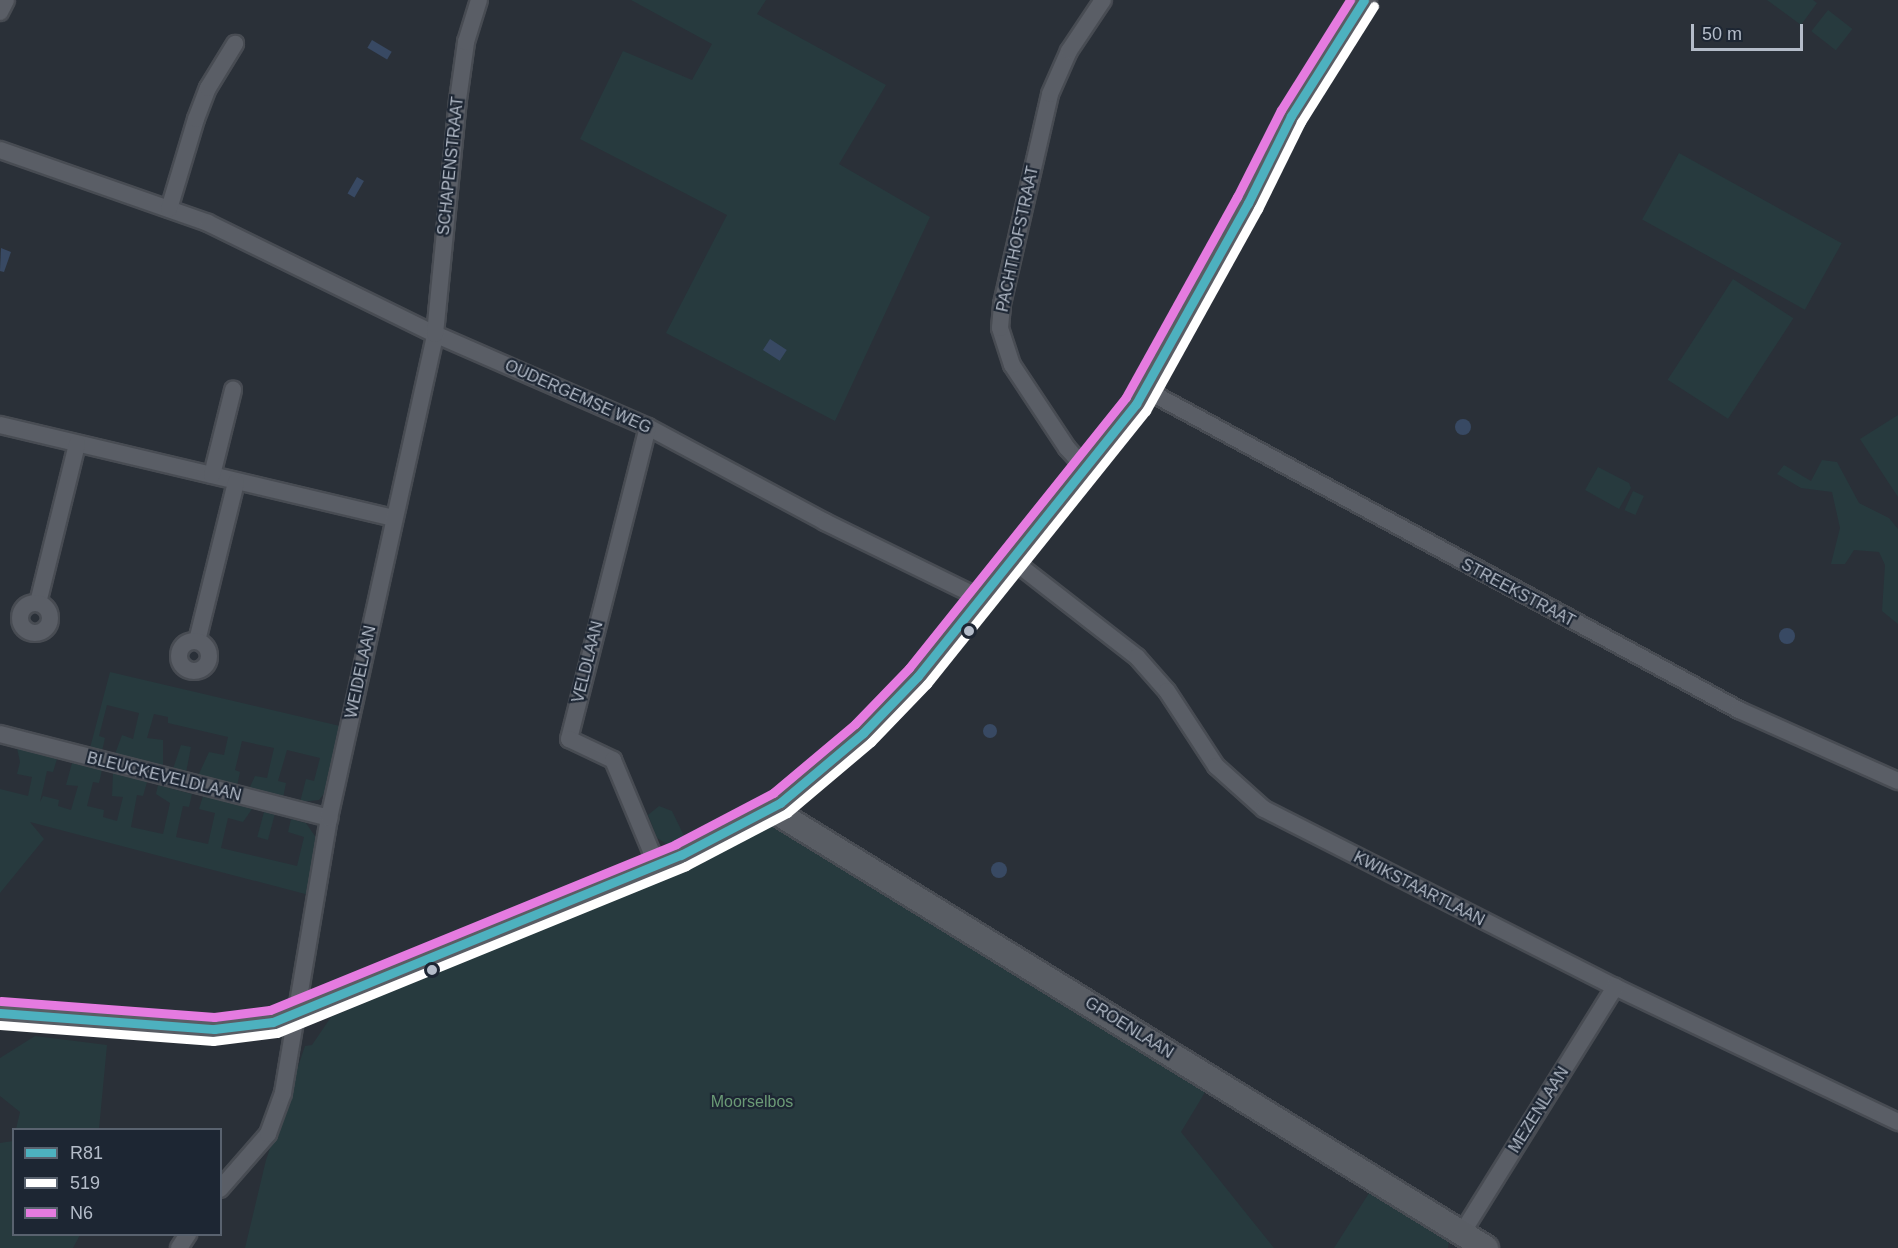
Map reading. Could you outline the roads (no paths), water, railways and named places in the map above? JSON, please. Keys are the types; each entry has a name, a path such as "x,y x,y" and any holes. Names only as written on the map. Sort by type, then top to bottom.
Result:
{"street":[{"path":"0,12 6,0"},
{"name":"SCHAPENSTRAAT","path":"435,334 458,100 466,42 479,0"},
{"name":"PACHTHOFSTRAAT","path":"1085,468 1067,448 1012,365 1000,328 1050,94 1069,51 1103,0"},
{"path":"0,1013 231,1029 258,1026 299,1012 657,865 771,809 879,718 980,598 1146,390 1292,116 1364,0"},
{"path":"169,209 188,140 204,98 236,44"},
{"name":"OUDERGEMSE WEG","path":"0,150 208,223 435,334 648,427 825,522 980,598"},
{"name":"WEIDELAAN","path":"222,1187 272,1127 284,1093 329,818 435,334"},
{"path":"212,476 233,390"},
{"name":"STREEKSTRAAT","path":"1146,390 1724,702 1898,781"},
{"path":"0,425 394,518"},
{"name":"VELDLAAN","path":"648,427 569,739 613,760 657,865"},
{"path":"38,603 77,444"},
{"path":"197,641 236,482"},
{"name":"KWIKSTAARTLAAN","path":"1011,559 1137,657 1167,691 1216,766 1264,809 1615,987 1898,1122"},
{"name":"BLEUCKEVELDLAAN","path":"0,734 329,818"},
{"name":"GROENLAAN","path":"771,809 1486,1248"},
{"name":"MEZENLAAN","path":"1462,1233 1615,987"}],"water":[{"path":"372,40 392,52 387,60 367,48"},
{"path":"357,177 364,181 354,197 348,193"},
{"path":"1,248 11,252 4,272 0,271"},
{"path":"770,339 787,350 780,361 763,350"},
{"path":"1463,419 1469,421 1471,427 1469,433 1463,435 1457,433 1455,427 1457,421"},
{"path":"1787,628 1793,630 1795,636 1793,642 1787,644 1781,642 1779,636 1781,630"},
{"path":"990,724 995,726 997,731 995,736 990,738 985,736 983,731 985,726"},
{"path":"999,862 1007,870 999,878 991,870"}],"park label":[{"name":"Moorselbos","path":"752,1102"}]}
